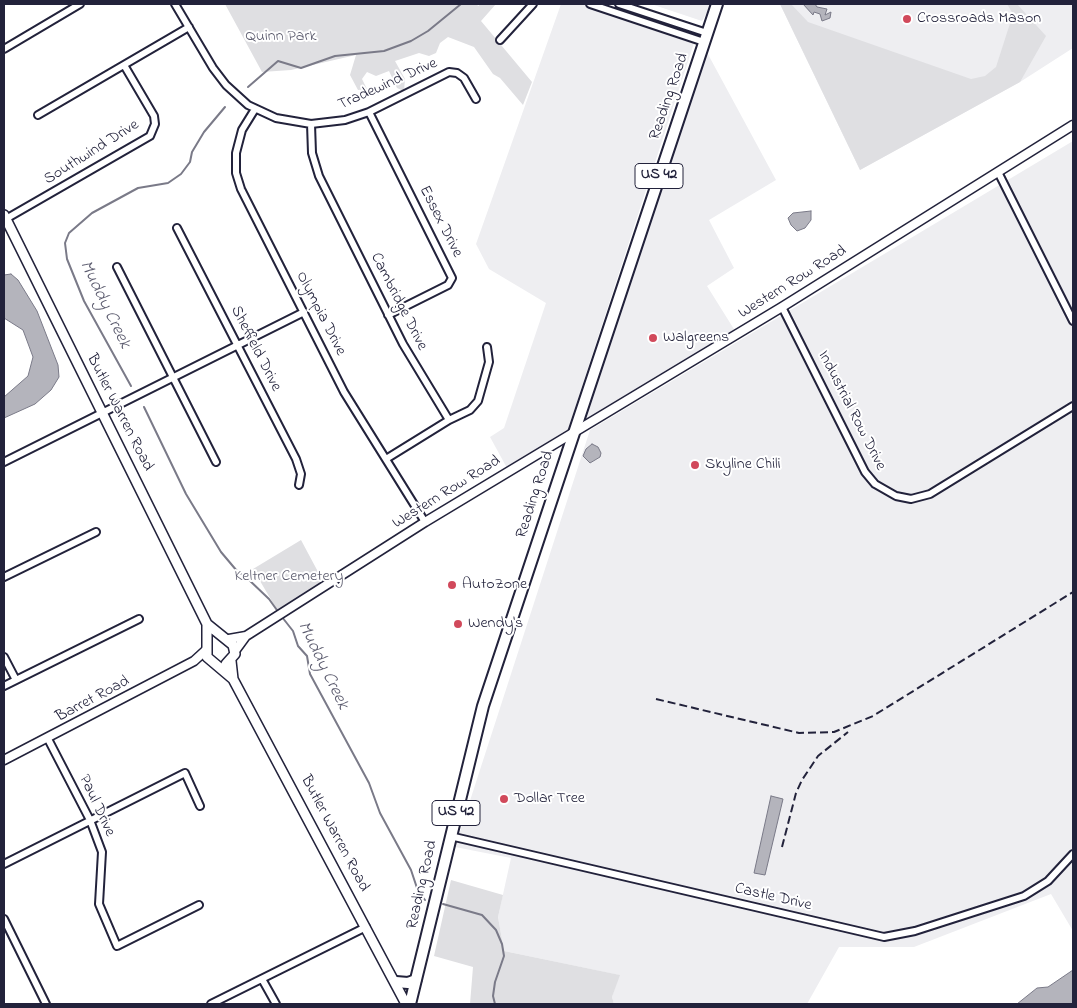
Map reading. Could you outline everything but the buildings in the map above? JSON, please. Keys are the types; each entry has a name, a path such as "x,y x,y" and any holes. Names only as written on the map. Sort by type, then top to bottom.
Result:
{"main road":[{"name":"Reading Road","path":"408,1004 416,980 483,706 717,4"},
{"name":"Butler Warren Road","path":"4,218 207,624 207,646 214,664 233,680 408,1004"},
{"name":"Butler Warren Road","path":"207,624 226,638 235,651 231,661 233,680"},
{"path":"207,646 213,639 226,638"},
{"path":"214,664 231,661"},
{"path":"396,982 408,983 416,980"}],"street":[{"path":"4,48 80,4"},
{"name":"Tradewind Drive","path":"175,4 220,79 240,99 255,109 284,120 311,124 333,123 369,112 449,72 457,73 464,78 476,99"},
{"path":"500,40 534,4"},
{"path":"590,4 706,38"},
{"path":"619,4 706,38"},
{"path":"38,115 189,27"},
{"name":"Southwind Drive","path":"4,218 129,149 152,132 155,124 154,116 124,65"},
{"name":"Olympia Drive","path":"255,109 238,142 235,157 236,173 241,188 344,392 425,522"},
{"name":"Essex Drive","path":"369,112 452,278 448,285 388,315"},
{"name":"Cambridge Drive","path":"311,124 312,153 315,169 388,315 449,420"},
{"name":"Western Row Road","path":"235,651 246,636 425,522 782,307 1073,125"},
{"path":"998,172 1073,321"},
{"name":"Sheffield Drive","path":"177,228 296,459 301,474 299,484"},
{"path":"117,267 216,462"},
{"name":"Industrial Row Drive","path":"782,307 865,472 875,484 896,496 915,499 930,494 1073,406"},
{"path":"4,462 304,312"},
{"path":"386,459 449,420 470,410 478,401 489,362 487,347"},
{"path":"4,578 96,532"},
{"path":"4,686 139,619"},
{"name":"Western Row Road","path":"226,638 246,636"},
{"name":"Barret Road","path":"4,760 48,739 194,662 207,646"},
{"path":"4,657 16,680"},
{"name":"Barret Road","path":"194,662 214,664"},
{"name":"Paul Drive","path":"48,739 90,820 102,852 99,904 117,946 199,905"},
{"path":"4,864 185,773 200,806"},
{"name":"Castle Drive","path":"450,836 884,936 915,931 1024,896 1048,881 1073,854"},
{"path":"4,919 46,1004"},
{"path":"211,1004 366,927"},
{"path":"262,979 276,1004"}],"shaded area":[{"path":"561,4 583,4 694,43 568,429 507,468 490,437 504,428 546,303 489,269 476,244"},
{"path":"651,4 712,4 702,21"},
{"path":"780,4 1073,4 1073,48 1020,82 860,170"},
{"path":"803,4 815,4 817,7 827,9 825,15 831,12 830,18 822,21 820,14 814,12 813,15"},
{"path":"703,45 776,180 709,220 734,268 707,286 737,334 573,432"},
{"path":"1073,141 1073,931 1051,894 914,947 839,947 807,1004 614,1004 612,997 619,975 504,951 498,917 511,858 455,847 590,430"},
{"path":"811,211 811,220 805,228 797,231 791,225 788,218 793,213"},
{"path":"11,274 18,280 37,311 58,365 59,377 51,390 35,404 4,418 4,397 28,376 33,357 23,330 4,318 4,275"},
{"path":"592,444 598,447 601,453 600,457 590,463 583,456 586,449"},
{"path":"771,796 783,799 765,875 754,873"},
{"path":"1073,970 1073,1004 1017,1004 1037,988 1048,987"}],"green space":[{"name":"Quinn Park","path":"225,4 477,4 478,6 481,4 496,4 481,21 532,82 523,105 500,78 493,74 474,47 448,37 440,43 436,53 429,56 419,53 395,61 405,79 404,91 397,88 389,71 376,76 367,72 362,79 367,89 358,90 350,75 356,55 291,70 262,72"},
{"path":"780,4 791,4 808,22 971,79 985,76 996,67 1013,14 1007,4 1017,4 1046,36 1020,82 860,170"},
{"name":"Keltner Cemetery","path":"301,540 324,583 280,615 253,569"},
{"path":"451,880 503,895 498,917 504,951 620,975 612,997 614,1004 470,1004 473,967 434,956"}],"waterway":[{"name":"Muddy Creek","path":"248,87 278,61 301,68 335,56 384,51 411,41 428,31 461,4"},
{"name":"Muddy Creek","path":"131,386 84,301 67,259 65,243 69,233 92,213 138,188 168,183 181,174 190,162 192,152 204,132 225,107"},
{"name":"Muddy Creek","path":"144,407 186,494 221,552 237,571 269,599 279,613"},
{"name":"Muddy Creek","path":"282,617 293,631 298,646 307,656 310,674 369,783 380,813 411,870 418,891 425,900"},
{"name":"Muddy Creek","path":"443,904 482,915 496,930 502,944 504,956 495,982 493,996 495,1004"}],"railway":[{"path":"656,699 799,733 834,732 873,716 1073,592"},
{"path":"782,847 796,793 802,780 818,756 848,732"}],"place":[{"name":"Crossroads Mason","path":"907,19"},
{"name":"Walgreens","path":"653,338"},
{"name":"Skyline Chili","path":"695,465"},
{"name":"AutoZone","path":"452,585"},
{"name":"Wendy's","path":"458,624"},
{"name":"Dollar Tree","path":"504,799"}]}
